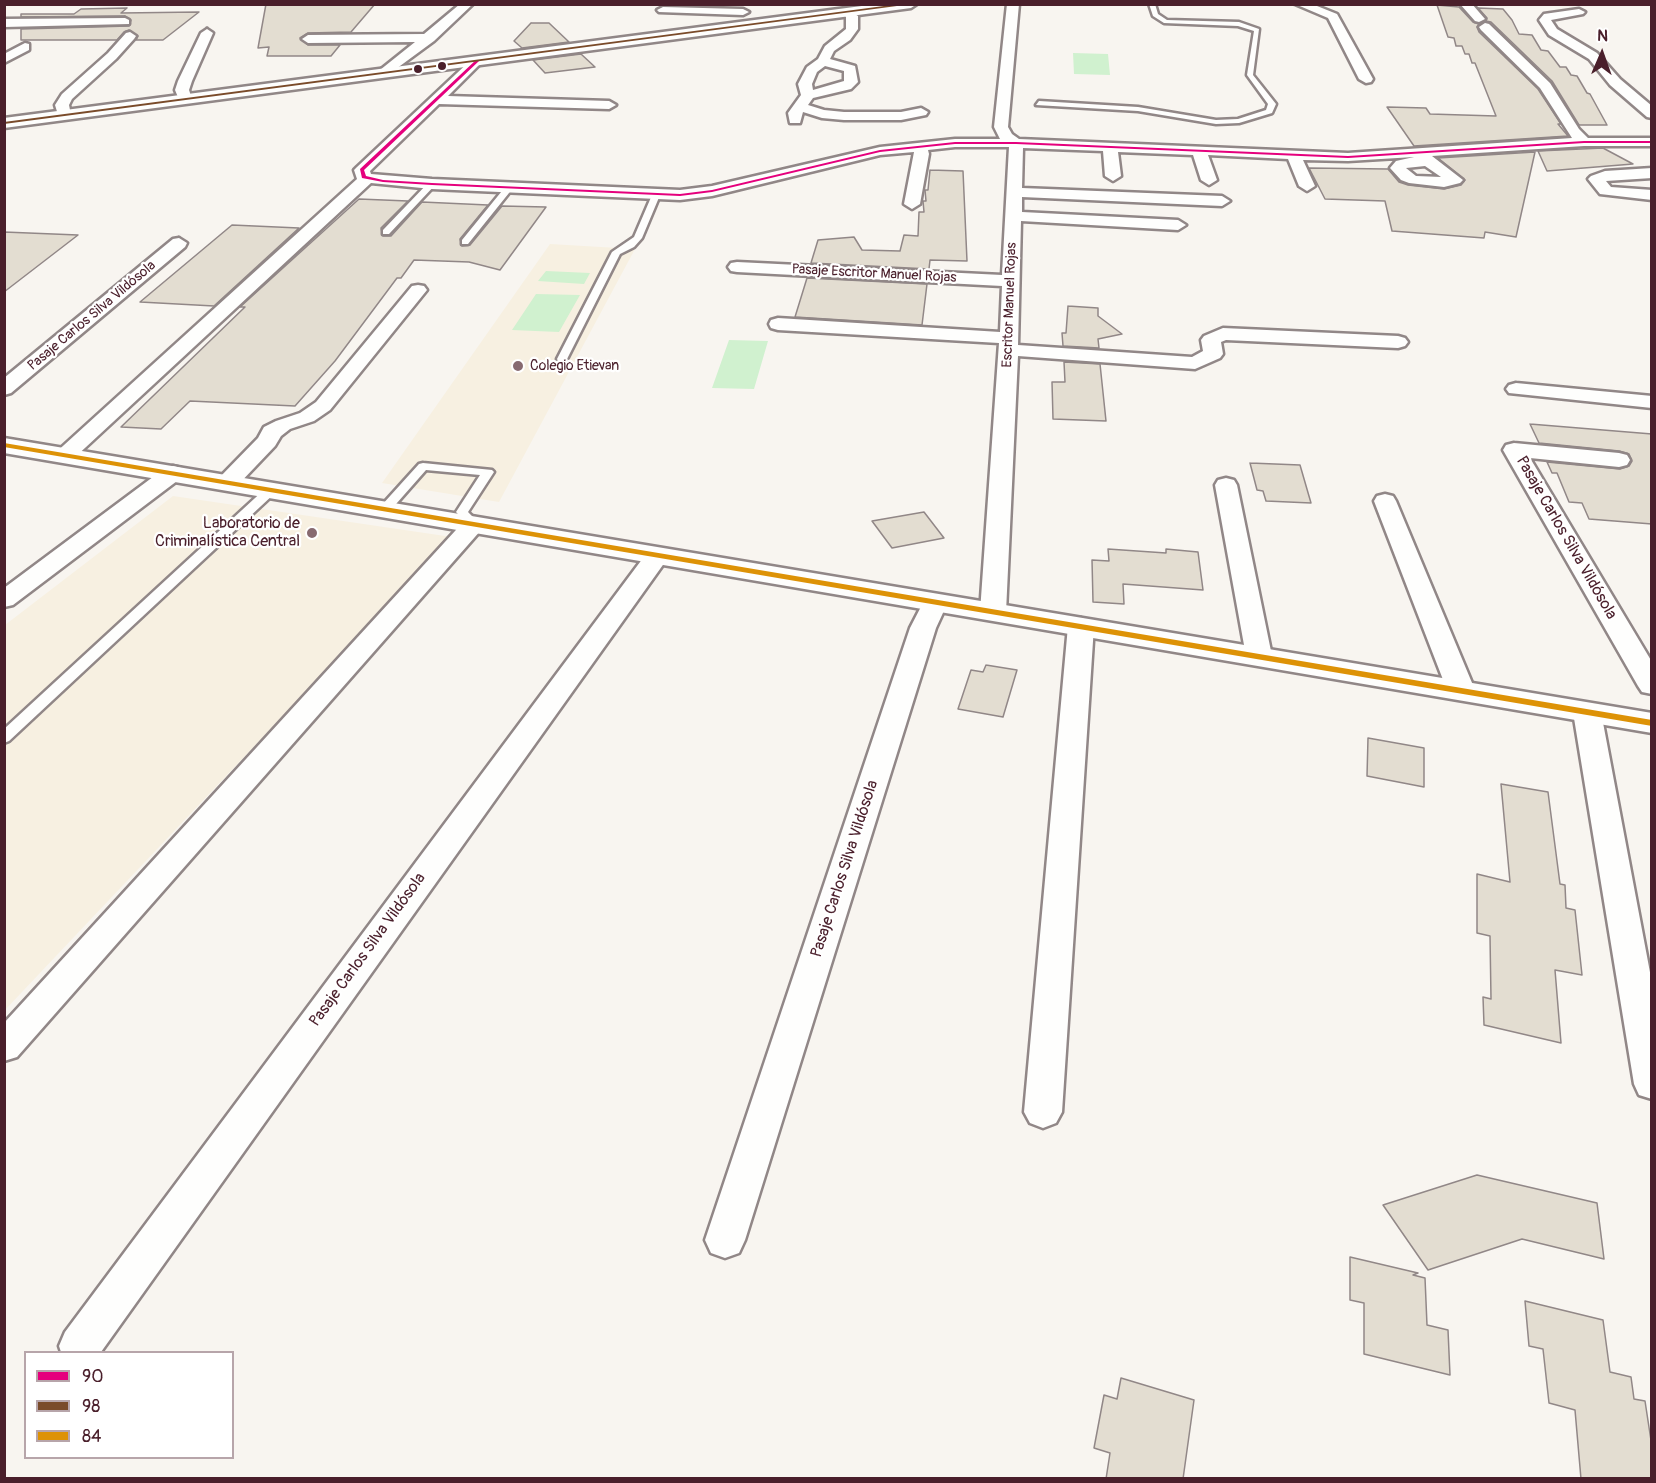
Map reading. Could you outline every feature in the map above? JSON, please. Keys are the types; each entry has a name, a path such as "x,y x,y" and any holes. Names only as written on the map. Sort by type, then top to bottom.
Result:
{"street":[{"path":"386,73 468,4"},
{"path":"4,123 910,4"},
{"path":"1013,4 1001,126 1006,137 1016,143"},
{"path":"1300,4 1333,16 1366,79"},
{"path":"1465,4 1545,86 1574,132 1584,142"},
{"path":"730,28 746,8"},
{"path":"663,10 746,8"},
{"path":"1579,12 1548,16 1545,20 1553,32 1593,56 1615,82 1652,114"},
{"path":"804,101 805,84 812,70 823,61 829,49 846,37 852,29 852,16 849,13"},
{"path":"4,23 126,22"},
{"path":"185,99 182,90 184,81 207,33"},
{"path":"64,115 62,105 67,97 112,56 130,36"},
{"path":"308,39 430,38"},
{"path":"4,59 25,47"},
{"path":"365,177 362,170 477,61"},
{"path":"795,120 795,113 804,101 846,86 851,82 850,69 823,61"},
{"path":"436,100 609,105"},
{"path":"804,101 822,114"},
{"path":"777,130 795,120 822,114 886,117 921,112"},
{"path":"64,455 365,177 432,184 656,195 712,192 880,151 983,142 1348,157 1424,157 1584,142 1647,147"},
{"name":"Escritor Manuel Rojas","path":"993,612 1008,344 1016,143"},
{"path":"912,204 922,154 918,146"},
{"path":"1110,148 1113,176"},
{"path":"1199,152 1209,180"},
{"path":"1294,156 1307,186"},
{"path":"1652,173 1605,176 1596,179 1606,190 1612,192 1652,195"},
{"path":"1014,192 1222,201"},
{"path":"1013,216 1178,225"},
{"name":"Pasaje Carlos Silva Vildósola","path":"4,389 179,243"},
{"name":"Pasaje Escritor Manuel Rojas","path":"737,267 1011,281"},
{"path":"227,483 260,449 272,432 283,425 307,417 323,406 418,290"},
{"path":"778,324 1195,363 1213,354 1211,340 1222,334 1398,342"},
{"path":"1516,389 1652,402"},
{"path":"4,445 1652,723"},
{"name":"Pasaje Carlos Silva Vildósola","path":"1619,460 1514,450 1652,686"},
{"path":"4,600 173,473"},
{"path":"1226,486 1259,656"},
{"path":"1385,501 1461,690"},
{"path":"4,1047 474,524"},
{"name":"Pasaje Carlos Silva Vildósola","path":"80,1346 658,555"},
{"name":"Pasaje Carlos Silva Vildósola","path":"725,1240 919,639 934,602"},
{"path":"1043,1112 1082,626"},
{"path":"1587,712 1652,1084"}],"lane":[{"path":"1039,103 1138,110 1216,122 1239,121 1269,111 1272,104 1250,75 1257,30 1239,24 1166,22 1155,15 1152,4"},
{"path":"386,232 432,184"},
{"path":"465,243 509,188"},
{"path":"562,359 616,252 631,245 638,238 656,195"},
{"path":"385,509 423,466 488,472 462,512 474,524"},
{"path":"4,738 271,490"}],"shaded area":[{"name":"Colegio Etievan","path":"550,244 635,249 499,502 382,483"},
{"path":"173,496 452,537 5,1010 5,625"}],"green space":[{"path":"1073,53 1108,54 1110,75 1074,74"},
{"path":"546,271 590,273 584,284 538,281"},
{"path":"536,294 580,295 559,332 512,330"},
{"path":"729,340 768,341 754,389 712,388"}],"building":[{"path":"266,4 375,4 351,32 308,33 300,38 308,45 340,45 331,56 267,56 269,47 258,48"},
{"path":"1437,5 1459,7 1473,22 1479,24 1477,27 1479,32 1538,89 1561,124 1558,124 1568,136 1414,146 1387,107 1426,108 1430,114 1496,116 1475,63 1472,63 1469,54 1465,54 1462,46 1456,46 1454,38 1448,37"},
{"path":"127,8 121,13 199,12 163,40 136,40 138,36 129,30 117,40 21,40 21,29 129,26 131,20 125,16 21,17 21,14 74,14 81,9"},
{"path":"1478,8 1503,9 1519,34 1532,35 1541,50 1548,51 1560,67 1566,67 1571,75 1577,76 1607,125 1579,125 1552,81 1491,22 1486,21 1487,18"},
{"path":"531,23 549,23 569,42 522,48 514,41"},
{"path":"581,54 595,67 545,73 533,60"},
{"path":"1603,148 1633,164 1547,171 1538,151"},
{"path":"1535,152 1516,237 1485,232 1484,238 1392,231 1385,201 1325,199 1309,168 1388,169 1399,182 1444,189 1461,185 1465,180 1438,158"},
{"path":"930,170 963,171 967,261 930,260 929,269 811,263 818,240 854,237 862,250 900,251 904,235 918,236 919,212 924,212 923,201 926,201 925,190 928,190"},
{"path":"359,199 408,201 381,228 383,236 391,236 422,202 488,205 460,239 462,246 470,245 502,206 546,207 500,270 469,262 414,260 401,278 397,278 335,361 295,406 190,401 161,429 121,427 245,307 240,307"},
{"path":"232,225 299,228 214,306 140,302"},
{"path":"4,232 78,235 4,292"},
{"path":"807,278 927,284 922,325 795,317"},
{"path":"1068,306 1098,308 1098,316 1122,334 1098,339 1099,348 1063,346 1062,333 1066,333"},
{"path":"1064,362 1100,364 1106,421 1053,419 1052,382 1065,382"},
{"path":"1530,424 1652,434 1652,524 1589,519 1582,503 1569,502 1557,473 1552,473 1547,462 1620,469 1629,466 1632,461 1629,454 1539,443"},
{"path":"1250,463 1300,465 1311,503 1266,501 1263,491 1257,490"},
{"path":"924,512 944,538 892,548 872,521"},
{"path":"1108,549 1166,553 1166,549 1198,552 1203,590 1123,584 1124,604 1093,602 1092,560 1109,561"},
{"path":"986,665 1017,670 1003,717 958,709 971,670 983,672"},
{"path":"1368,738 1424,748 1424,787 1367,776"},
{"path":"1501,784 1548,792 1560,884 1565,885 1566,908 1575,910 1582,975 1555,970 1561,1043 1484,1025 1483,997 1491,999 1490,936 1477,933 1477,874 1510,882"},
{"path":"1477,1175 1597,1203 1604,1259 1522,1239 1428,1270 1383,1205"},
{"path":"1350,1257 1418,1273 1413,1275 1425,1278 1427,1325 1448,1330 1450,1375 1364,1354 1364,1303 1350,1300"},
{"path":"1525,1301 1603,1320 1610,1372 1631,1377 1634,1399 1645,1401 1652,1447 1652,1479 1581,1479 1575,1410 1549,1403 1543,1349 1529,1346"},
{"path":"1121,1378 1194,1400 1183,1479 1106,1479 1110,1453 1094,1448 1104,1395 1117,1399"}],"transit line":[{"name":"98","path":"4,123 911,4"},
{"name":"90","path":"477,61 362,170 364,177 383,181 432,184 680,195 712,191 880,151 955,143 1016,143 1348,157 1584,142 1652,142"},
{"name":"84","path":"4,445 1652,723"}],"place":[{"name":"Colegio Etievan","path":"518,366"},
{"name":"Laboratorio de Criminalística Central","path":"312,533"}]}
